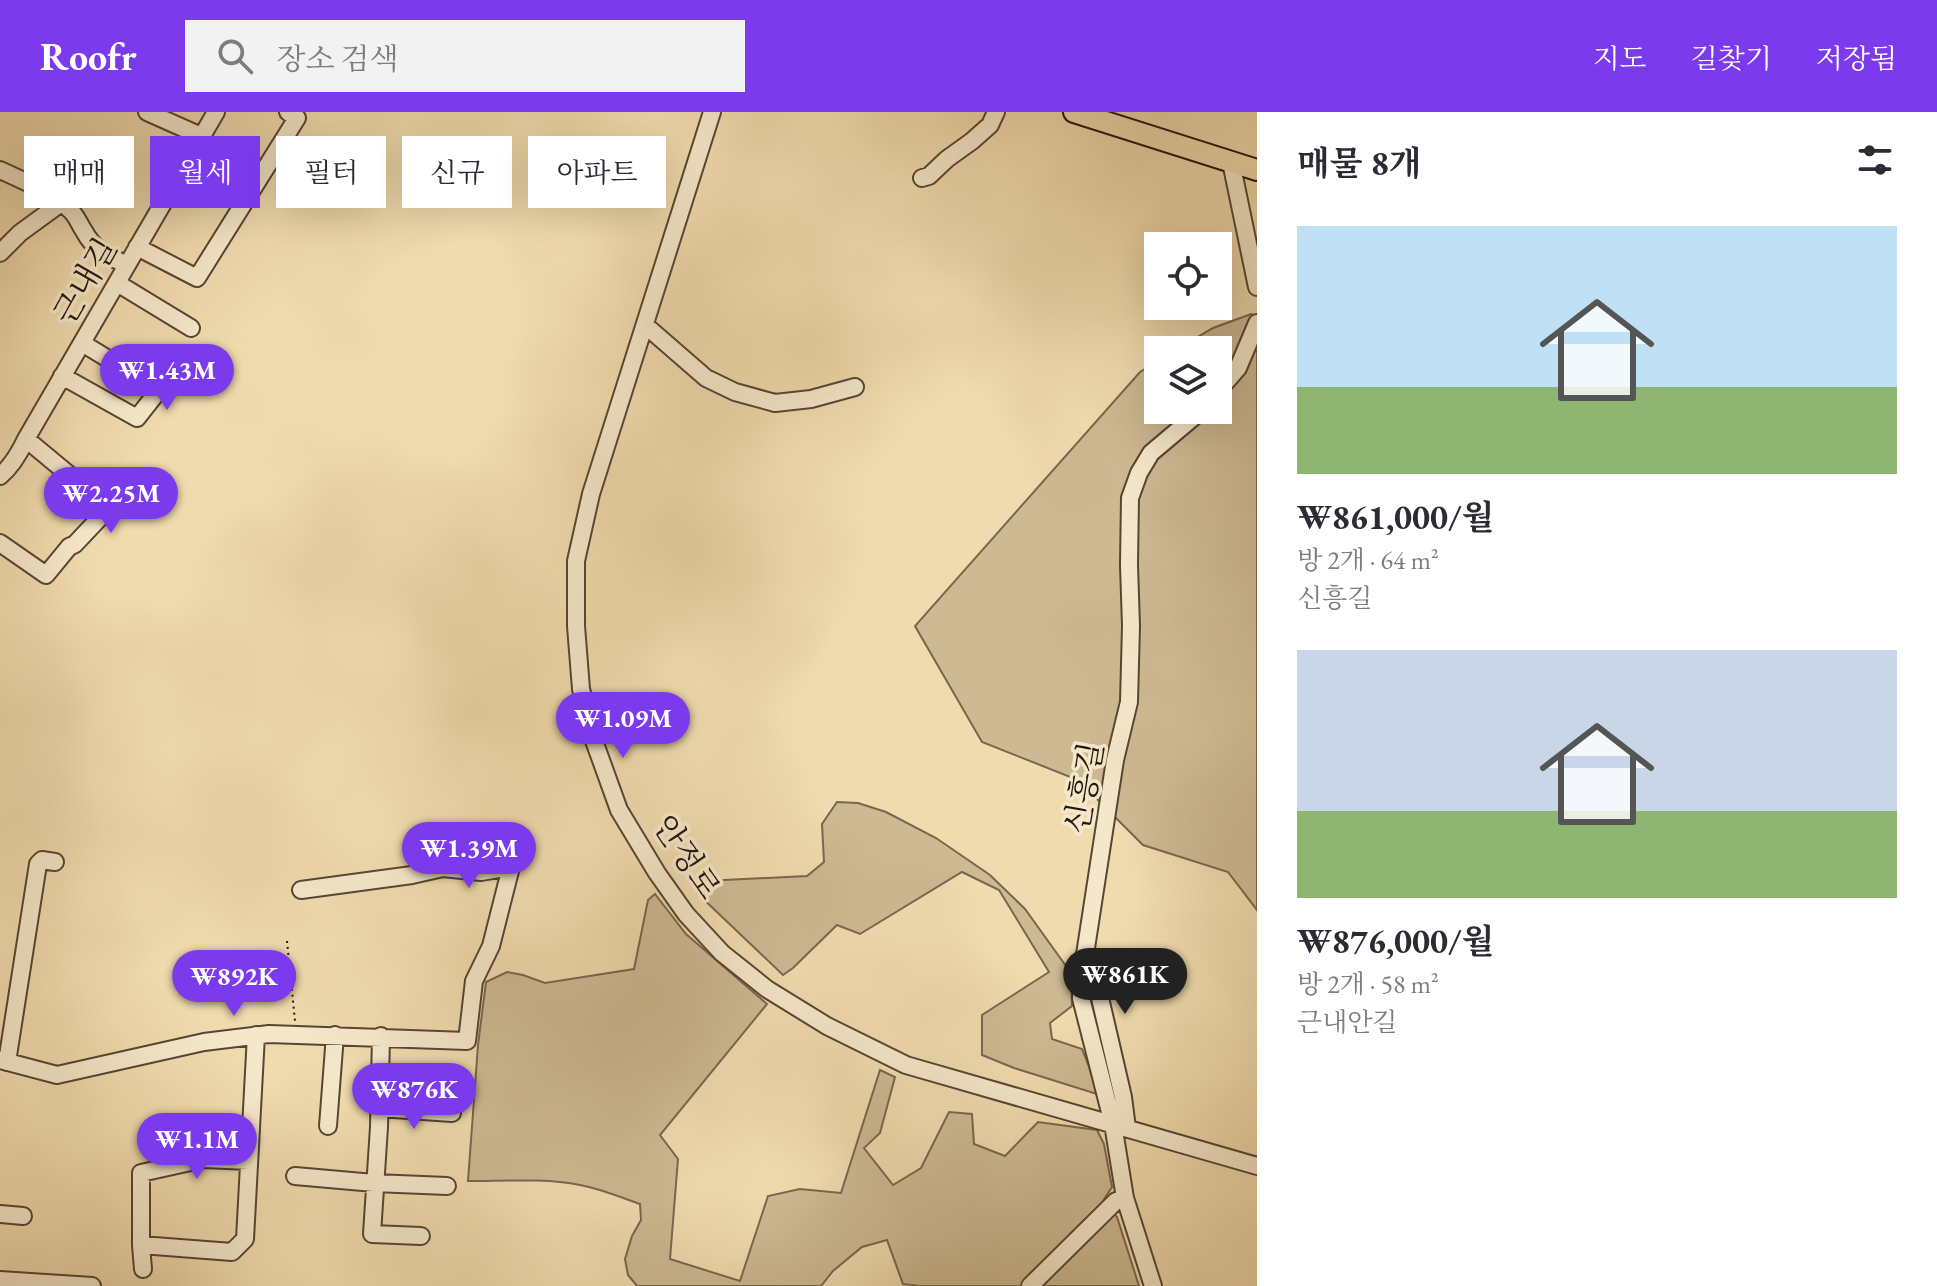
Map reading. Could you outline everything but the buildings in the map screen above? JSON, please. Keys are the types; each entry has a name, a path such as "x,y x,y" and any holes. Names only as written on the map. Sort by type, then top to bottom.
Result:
{"main road":[{"path":"1074,112 1257,170"}],"street":[{"path":"147,112 201,136"},
{"name":"근내길","path":"201,136 216,112"},
{"path":"137,247 197,278 297,118 288,112"},
{"name":"안정로","path":"712,112 591,494 576,561 576,626 581,689 593,738 619,810 686,914 722,953 767,989 827,1026 906,1065 1257,1166"},
{"path":"922,178 929,176 990,125 996,112"},
{"path":"1231,162 1257,287"},
{"path":"0,170 24,181"},
{"path":"0,253 20,233 54,208"},
{"path":"66,208 100,252 127,265"},
{"name":"근내길","path":"0,476 19,454 159,208"},
{"path":"117,283 191,328"},
{"path":"1232,375 1238,368 1257,323"},
{"path":"645,325 706,378 735,392 775,403 811,399 855,387"},
{"path":"62,376 137,418 159,390 82,343"},
{"name":"신흥길","path":"1128,1128 1097,985 1090,976 1082,974 1115,760 1129,702 1130,498 1139,473 1151,453 1185,424"},
{"path":"0,543 46,575 69,547 109,508 26,439"},
{"path":"55,862 42,860 38,864 4,1061 57,1075 204,1042 256,1035 381,1036 467,1041 474,981 491,946 511,867 481,872 443,868 301,890"},
{"path":"141,1245 232,1252 245,1239 256,1035"},
{"path":"328,1126 335,1035"},
{"path":"381,1036 372,1234 421,1236"},
{"path":"379,1108 452,1113"},
{"path":"1128,1128 1125,1198 1153,1286"},
{"path":"143,1269 141,1173 204,1159 249,1161"},
{"path":"295,1176 447,1186"},
{"path":"1030,1286 1116,1201 1125,1198"},
{"path":"0,1214 23,1216"},
{"path":"0,1280 92,1286"}],"path":[{"path":"287,941 294,1034"}],"shaded area":[{"path":"1251,314 1257,316 1257,910 1228,872 1143,845 1078,780 982,742 915,626 1140,372 1144,370 1144,424 1232,424 1232,336 1200,336"},
{"path":"837,802 858,803 886,812 936,838 990,875 1025,909 1071,973 1072,1006 1050,1023 1052,1039 1082,1049 1100,1095 982,1055 982,1015 1049,972 999,890 962,872 860,934 837,925 783,975 697,893 704,881 807,876 824,862 822,824"},
{"path":"655,894 686,934 767,1004 660,1135 678,1159 670,1259 740,1281 768,1196 800,1189 841,1193 880,1070 895,1077 880,1133 864,1148 893,1185 921,1168 949,1112 972,1114 974,1144 1005,1156 1038,1122 1097,1130 1104,1144 1112,1187 1103,1201 1117,1217 1139,1286 903,1284 887,1240 862,1247 833,1271 821,1286 637,1286 628,1275 625,1259 641,1220 640,1204 566,1183 468,1181 486,982 507,972 545,983 634,969 648,900"}]}
